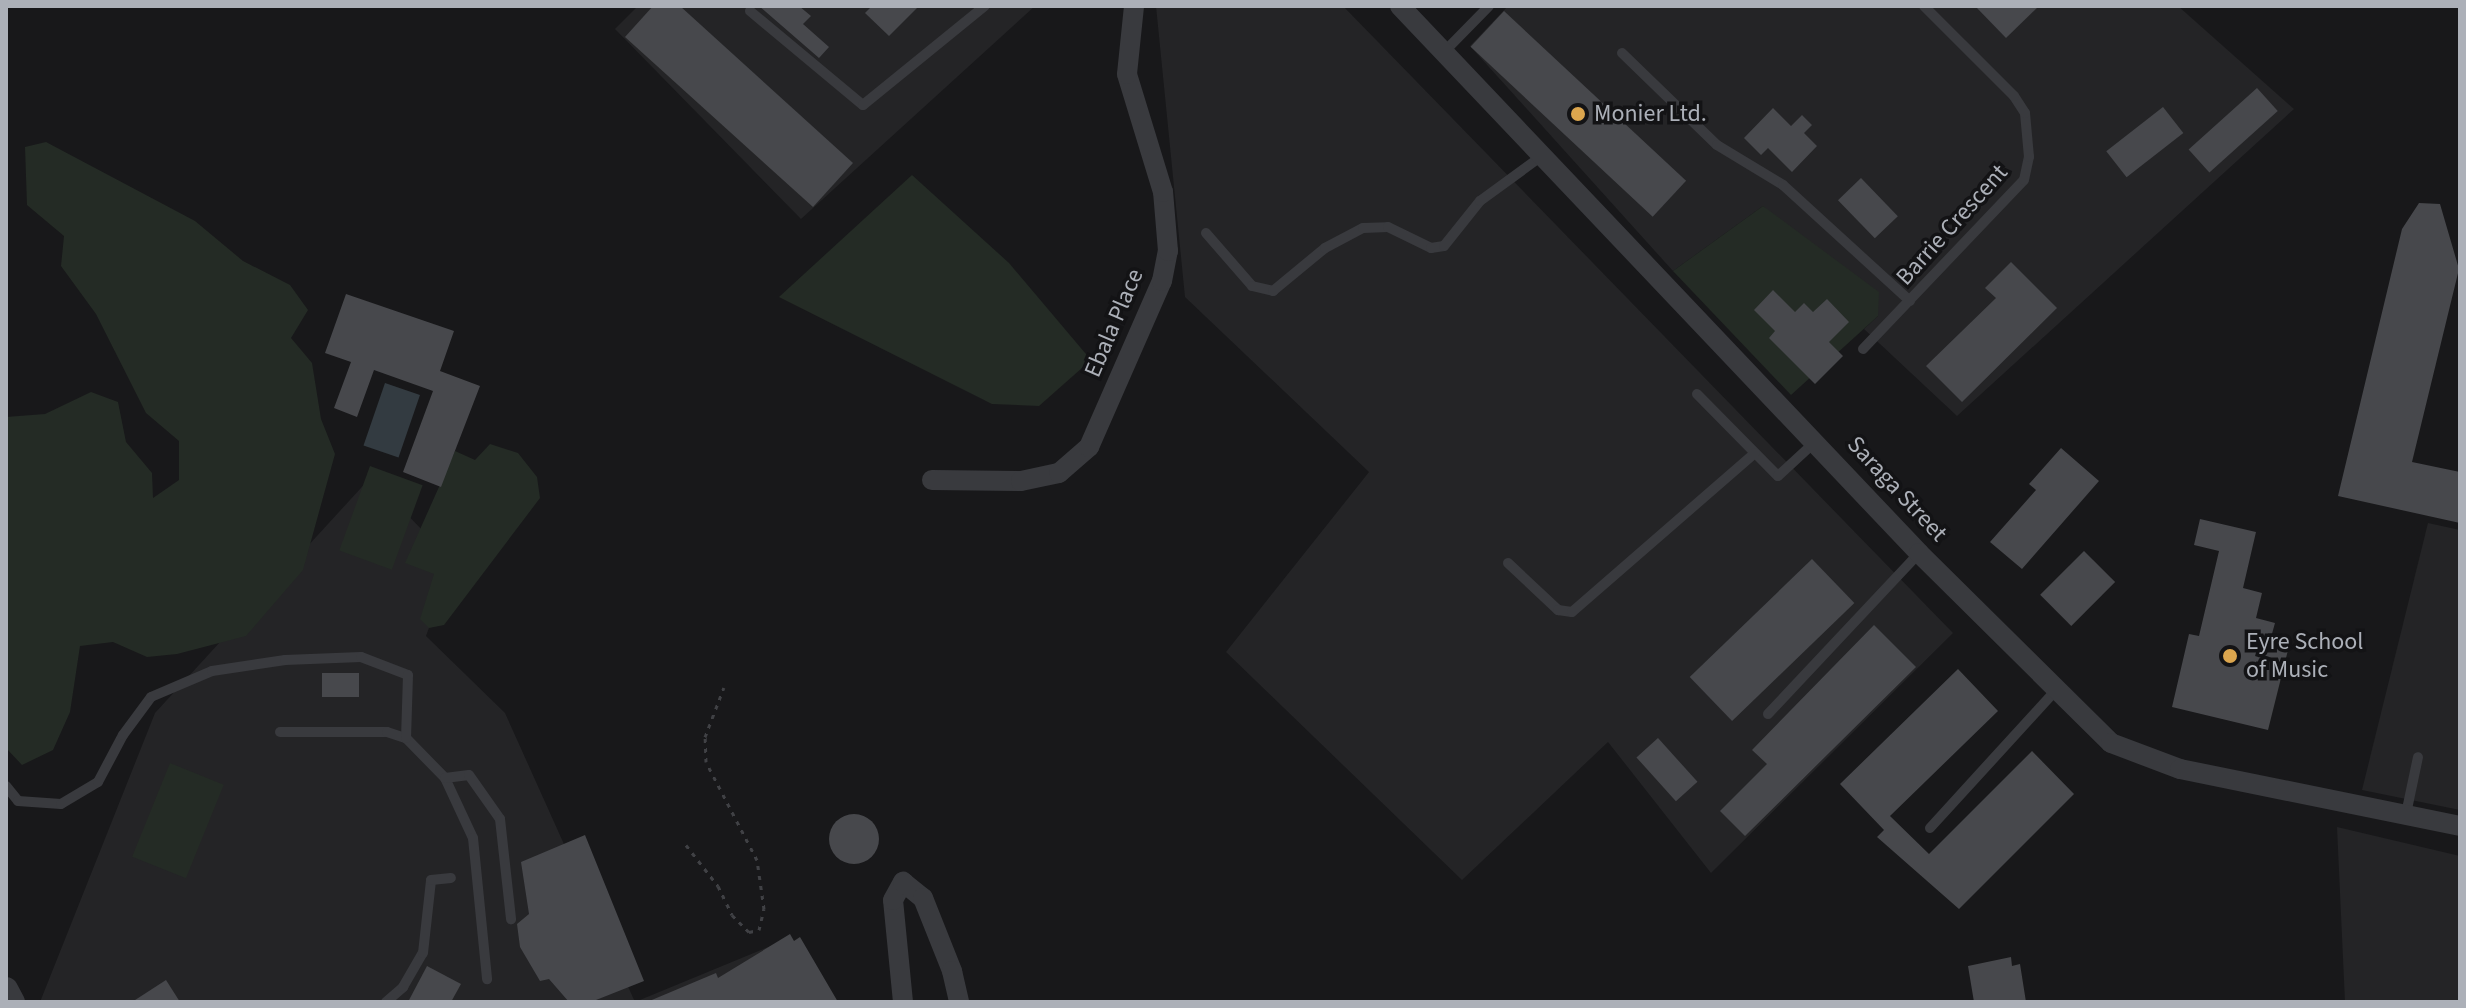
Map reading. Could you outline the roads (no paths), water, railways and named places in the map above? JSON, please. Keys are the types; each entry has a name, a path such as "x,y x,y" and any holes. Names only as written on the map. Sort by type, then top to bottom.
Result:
{"street":[{"name":"Ebala Place","path":"932,480 1021,481 1059,473 1089,447 1162,281 1168,251 1163,192 1127,74 1134,6"},
{"name":"Saraga Street","path":"1400,6 2054,692 2130,754 2460,826"},
{"path":"903,1002 893,900 903,882 923,898 952,971 959,1002"},
{"path":"6,989 13,1002"}],"lane":[{"path":"750,11 863,105 985,6"},
{"path":"1444,52 1489,6"},
{"name":"Barrie Crescent","path":"1863,349 2024,180 2029,148 2025,113 2014,96 1924,6"},
{"path":"1622,53 1717,145 1783,185 1910,301"},
{"path":"1206,233 1252,286 1273,291 1325,248 1363,228 1388,227 1431,248 1444,246 1480,201 1543,155"},
{"path":"1697,394 1778,476 1816,441"},
{"path":"1508,563 1558,610 1572,612 1755,453"},
{"path":"1768,714 1919,553"},
{"path":"6,786 18,801 61,804 98,782 123,735 151,697 212,671 285,660 361,657 408,675 406,738"},
{"path":"1930,828 2054,692"},
{"path":"280,732 387,732 406,738 445,778 473,838 487,979"},
{"path":"2406,814 2418,757"},
{"path":"445,778 469,775 500,819 511,919"},
{"path":"386,1002 403,987 423,953 431,880 451,878"}],"place":[{"name":"Monier Ltd.","path":"1578,114"},
{"name":"Eyre School of Music","path":"2230,656"}]}
